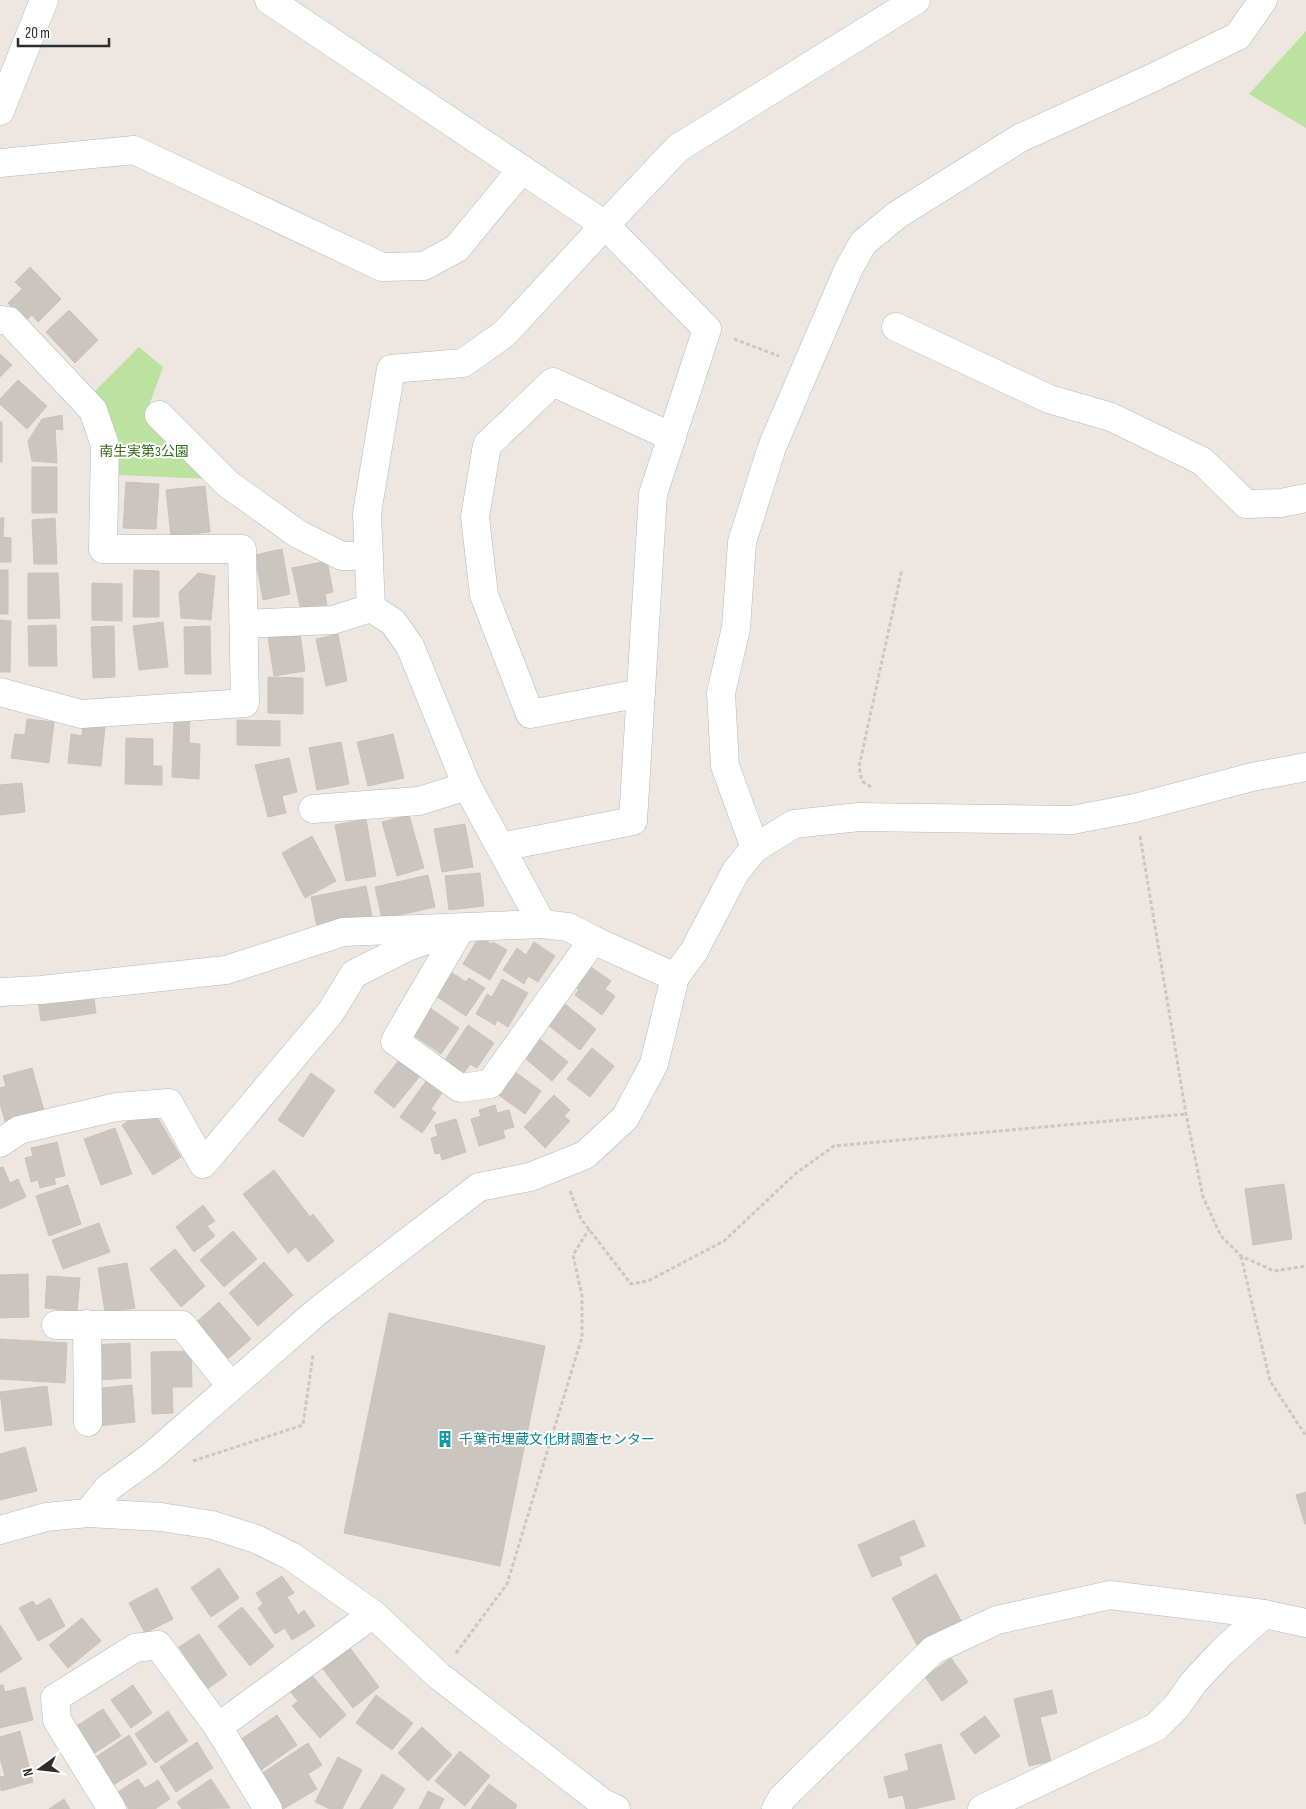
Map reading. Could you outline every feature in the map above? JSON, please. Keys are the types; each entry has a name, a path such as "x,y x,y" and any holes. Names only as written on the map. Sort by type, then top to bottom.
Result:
{"street":[{"path":"0,111 44,0"},
{"path":"269,0 605,225 708,329 653,494 633,821 501,847"},
{"path":"755,848 725,766 721,692 736,628 742,542 772,447 848,270 863,243 897,215 1020,138 1150,79 1238,36 1263,0"},
{"path":"371,608 367,513 391,369 463,363 504,334 678,148 906,3"},
{"path":"0,163 134,150 382,268 424,266 457,248 522,169"},
{"path":"0,320 9,321 93,410 105,445 103,549 242,549 245,624 245,703 81,714 0,692"},
{"path":"896,327 1049,399 1111,417 1202,461 1246,504 1281,503 1306,498"},
{"path":"641,693 530,714 484,595 475,517 487,445 553,382 672,437"},
{"path":"160,415 228,484 298,534 342,556 369,556"},
{"path":"245,624 333,620 371,608 393,622 410,646 467,786 542,924"},
{"path":"88,1513 108,1488 152,1456 319,1310 479,1187 530,1177 585,1155 625,1118 654,1064 674,977 694,951 736,871 755,848 794,824 859,817 1072,820 1135,808 1252,777 1306,767"},
{"path":"313,809 419,801 467,786"},
{"path":"0,992 41,990 226,970 343,932 542,924 568,927 592,940 674,977"},
{"path":"460,928 395,1041 460,1088 490,1084 592,940"},
{"path":"0,1142 19,1130 116,1107 169,1102 203,1164 330,1013 354,974 407,947 460,928"},
{"path":"87,1324 88,1422"},
{"path":"56,1325 182,1325 231,1386"},
{"path":"2,1526 46,1517 88,1513 161,1517 212,1525 256,1539 291,1556 373,1614 439,1676 603,1803 616,1809"},
{"path":"776,1809 782,1798 933,1650 997,1620 1110,1595 1264,1614 1306,1622"},
{"path":"218,1727 373,1614"},
{"path":"982,1809 1156,1727 1177,1706 1193,1683 1210,1664 1264,1614"},
{"path":"112,1809 57,1720 55,1698 135,1648 158,1645 218,1727 268,1809"}],"path":[{"path":"708,329 807,366"},
{"path":"876,790 862,781 859,767 902,569"},
{"path":"1135,808 1186,1114 1203,1197 1221,1236 1241,1256 1274,1271 1306,1266"},
{"path":"559,1166 582,1219 631,1284 648,1281 724,1240 796,1174 834,1146 1186,1114"},
{"path":"439,1676 507,1584 582,1337 582,1296 573,1255 589,1229"},
{"path":"1241,1256 1270,1381 1306,1436"},
{"path":"192,1461 303,1425 319,1310"}],"green space":[{"path":"1306,31 1306,128 1249,94"},
{"name":"南生実第3公園","path":"139,347 163,367 149,406 153,424 210,479 118,475 94,392"}],"building":[{"path":"30,267 61,299 38,322 32,315 25,321 8,303 22,289 15,282"},
{"path":"69,310 98,340 75,363 46,332"},
{"path":"0,354 12,365 0,377"},
{"path":"18,380 47,406 27,429 0,404 0,399"},
{"path":"62,415 63,430 55,429 57,463 32,461 28,441 42,419"},
{"path":"0,422 2,422 2,462 0,462"},
{"path":"32,467 57,467 57,513 32,513"},
{"path":"126,482 159,484 156,529 123,528"},
{"path":"205,486 210,532 171,536 166,490"},
{"path":"0,518 4,518 3,537 11,538 11,562 0,562"},
{"path":"55,518 57,564 34,564 32,520"},
{"path":"282,549 290,594 263,600 255,555"},
{"path":"327,561 333,592 325,594 327,605 301,611 292,568"},
{"path":"0,570 8,570 8,614 0,614"},
{"path":"134,570 159,571 159,617 133,617"},
{"path":"28,573 58,573 60,618 28,619"},
{"path":"198,573 215,576 211,620 181,618 179,592"},
{"path":"92,583 122,584 122,621 92,620"},
{"path":"0,620 11,621 10,672 0,672"},
{"path":"163,622 168,667 139,670 133,626"},
{"path":"56,625 57,666 29,666 28,626"},
{"path":"114,626 115,677 93,678 91,627"},
{"path":"210,626 211,674 185,674 184,627"},
{"path":"300,633 305,671 274,676 268,637"},
{"path":"338,634 347,681 326,686 316,639"},
{"path":"268,677 303,678 303,714 268,713"},
{"path":"174,718 190,719 189,743 200,744 199,779 172,777"},
{"path":"27,719 54,722 49,763 11,758 15,734 25,735"},
{"path":"237,720 280,721 280,746 237,745"},
{"path":"83,724 105,727 101,766 68,763 71,734 82,736"},
{"path":"393,734 404,778 368,786 357,742"},
{"path":"126,738 153,739 153,766 162,766 162,785 125,784"},
{"path":"341,742 349,784 317,790 309,748"},
{"path":"289,758 297,792 282,796 286,813 268,817 255,765"},
{"path":"22,783 25,812 0,815 0,785"},
{"path":"409,815 424,868 397,876 382,822"},
{"path":"366,819 376,876 346,881 335,825"},
{"path":"465,824 473,867 442,872 434,829"},
{"path":"312,836 336,881 305,898 282,853"},
{"path":"480,873 484,906 449,910 445,876"},
{"path":"428,875 435,907 382,919 375,887"},
{"path":"366,886 372,916 317,927 311,897"},
{"path":"479,937 507,950 490,980 463,964"},
{"path":"534,942 555,956 538,982 528,976 524,984 503,970 517,948 526,955"},
{"path":"585,963 611,981 605,989 615,996 602,1015 575,995 579,990 570,983"},
{"path":"448,970 466,982 469,978 485,988 466,1016 433,994"},
{"path":"502,979 528,993 508,1027 497,1020 495,1025 476,1014 487,994 492,997"},
{"path":"93,992 96,1013 41,1021 38,1001"},
{"path":"565,1004 596,1029 580,1050 548,1025"},
{"path":"430,1008 459,1028 441,1054 412,1034"},
{"path":"468,1025 494,1043 477,1068 470,1064 464,1073 445,1060"},
{"path":"535,1035 568,1062 552,1081 520,1054"},
{"path":"592,1048 614,1066 590,1097 567,1079"},
{"path":"399,1060 420,1076 394,1108 374,1092"},
{"path":"32,1068 46,1118 7,1128 0,1104 0,1088 6,1086 3,1076"},
{"path":"510,1068 541,1091 525,1114 493,1091"},
{"path":"311,1073 335,1090 303,1137 278,1120"},
{"path":"427,1080 443,1091 431,1109 436,1113 422,1133 400,1117"},
{"path":"554,1095 570,1110 564,1116 570,1121 545,1148 524,1127"},
{"path":"495,1105 497,1113 509,1110 514,1127 503,1130 505,1138 479,1146 471,1119 481,1116 479,1110"},
{"path":"151,1107 181,1157 153,1175 122,1125"},
{"path":"456,1119 466,1152 442,1160 440,1153 435,1154 431,1138 438,1136 435,1125"},
{"path":"115,1128 132,1174 101,1185 84,1139"},
{"path":"57,1142 65,1176 54,1178 56,1184 40,1188 38,1180 31,1182 25,1158 33,1156 31,1148"},
{"path":"3,1167 10,1183 18,1179 26,1197 0,1209 0,1168"},
{"path":"274,1170 310,1217 313,1214 334,1241 308,1262 296,1247 288,1253 243,1194"},
{"path":"1284,1184 1292,1239 1253,1245 1245,1189"},
{"path":"68,1185 81,1224 49,1236 36,1196"},
{"path":"203,1205 215,1221 207,1226 215,1236 194,1252 176,1227"},
{"path":"99,1223 110,1252 63,1269 52,1240"},
{"path":"233,1231 257,1259 224,1287 200,1260"},
{"path":"175,1249 205,1286 181,1307 150,1269"},
{"path":"264,1262 293,1295 258,1326 229,1293"},
{"path":"127,1263 135,1308 105,1312 98,1268"},
{"path":"28,1274 29,1317 0,1318 0,1275"},
{"path":"47,1276 80,1278 77,1311 45,1308"},
{"path":"219,1302 251,1339 224,1362 193,1325"},
{"name":"千葉市埋蔵文化財調査センター","path":"389,1313 545,1346 500,1566 344,1533"},
{"path":"0,1339 67,1343 65,1383 0,1379"},
{"path":"130,1343 131,1378 97,1380 95,1345"},
{"path":"191,1351 192,1387 172,1387 173,1413 152,1414 151,1352"},
{"path":"132,1385 135,1422 97,1426 93,1389"},
{"path":"47,1386 52,1425 5,1431 0,1392"},
{"path":"25,1447 37,1491 0,1500 0,1454"},
{"path":"1306,1492 1306,1524 1305,1524 1296,1495"},
{"path":"914,1520 925,1546 899,1557 902,1565 872,1577 858,1545"},
{"path":"219,1568 239,1598 211,1617 191,1588"},
{"path":"936,1574 964,1626 920,1651 892,1598"},
{"path":"282,1576 294,1593 287,1597 298,1615 304,1610 315,1626 292,1640 285,1628 275,1634 258,1608 263,1604 256,1593"},
{"path":"157,1588 173,1619 145,1633 129,1603"},
{"path":"50,1598 65,1626 38,1641 19,1608 33,1601 36,1606"},
{"path":"242,1607 274,1646 250,1666 218,1626"},
{"path":"82,1618 101,1641 68,1668 49,1645"},
{"path":"0,1625 22,1659 0,1673"},
{"path":"199,1634 227,1675 207,1689 179,1647"},
{"path":"350,1648 379,1687 353,1708 323,1669"},
{"path":"951,1658 968,1682 942,1701 925,1677"},
{"path":"308,1671 346,1715 320,1738 292,1706 298,1701 288,1689"},
{"path":"0,1685 3,1685 5,1692 25,1687 33,1720 0,1728"},
{"path":"133,1685 152,1713 131,1728 111,1700"},
{"path":"1052,1690 1057,1713 1040,1717 1051,1761 1029,1766 1014,1699"},
{"path":"376,1695 413,1723 392,1750 356,1723"},
{"path":"103,1709 121,1736 90,1756 72,1729"},
{"path":"168,1711 188,1741 155,1763 135,1734"},
{"path":"277,1715 297,1745 258,1772 237,1742"},
{"path":"985,1716 1000,1736 975,1754 960,1734"},
{"path":"422,1727 452,1755 428,1781 398,1753"},
{"path":"20,1731 33,1782 1,1791 0,1777 5,1776 0,1758 0,1737"},
{"path":"129,1735 147,1764 110,1787 93,1759"},
{"path":"197,1742 213,1768 176,1792 160,1767"},
{"path":"308,1743 322,1765 308,1774 317,1789 283,1809 261,1774"},
{"path":"941,1744 955,1799 914,1809 906,1809 903,1795 889,1798 884,1777 909,1770 905,1754"},
{"path":"460,1751 490,1776 465,1806 435,1781"},
{"path":"338,1757 362,1770 342,1809 330,1809 315,1802"},
{"path":"382,1774 405,1789 392,1809 360,1809"},
{"path":"138,1779 145,1788 158,1780 170,1799 155,1809 129,1809 118,1792"},
{"path":"211,1779 230,1808 182,1809 177,1802"},
{"path":"489,1784 517,1805 515,1809 471,1809"},
{"path":"428,1791 444,1799 439,1809 419,1809"},
{"path":"64,1799 70,1809 49,1809"}],"place":[{"name":"千葉市埋蔵文化財調査センター","path":"445,1439"}]}
